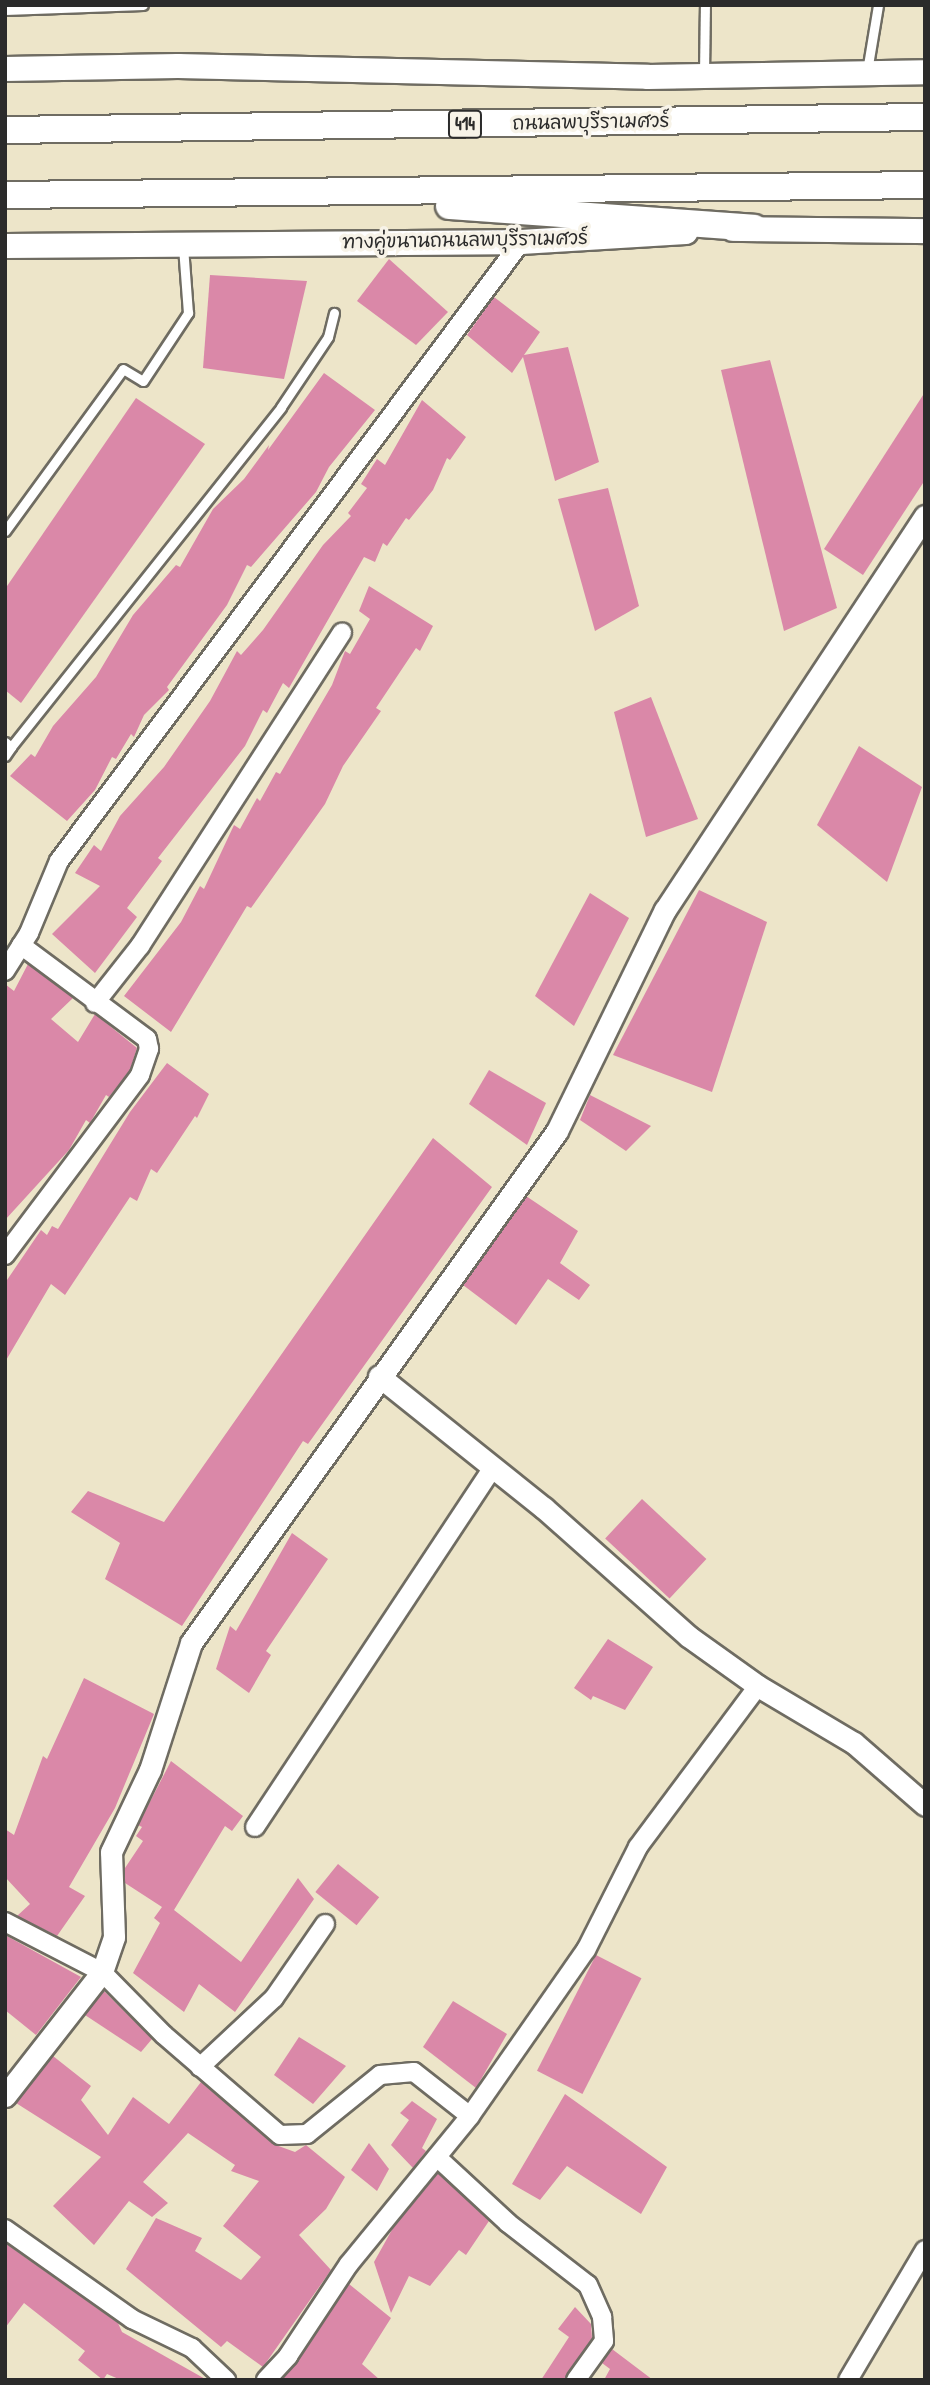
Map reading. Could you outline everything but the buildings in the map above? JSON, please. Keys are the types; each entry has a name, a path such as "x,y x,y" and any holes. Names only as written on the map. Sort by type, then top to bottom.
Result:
{"main road":[{"path":"5,69 178,66 704,75 925,72"},
{"name":"ถนนลพบุรีราเมศวร์","path":"5,130 925,117"},
{"path":"5,195 925,185"},
{"path":"266,193 754,228"},
{"name":"ทางคู่ขนานถนนลพบุรีราเมศวร์","path":"5,246 183,242 521,242 754,228 925,232"}],"street":[{"path":"5,971 21,946 59,861 521,242"},
{"path":"5,2096 102,1972 114,1937 111,1852 150,1770 191,1643 379,1376 557,1131 665,910 925,516"},
{"path":"95,1003 140,946 342,632"},
{"path":"5,1255 148,1060 147,1039 21,946"},
{"path":"379,1376 493,1467 688,1636 758,1686 854,1743 925,1805"},
{"path":"255,1827 493,1467"},
{"path":"266,2380 288,2356 349,2264 439,2159 470,2116 586,1950 638,1847 758,1686"},
{"path":"5,1922 102,1972 201,2067 280,2135 307,2134 380,2075 414,2072 470,2116"},
{"path":"201,2067 274,1998 325,1924"},
{"path":"439,2159 508,2223 588,2284 602,2317 604,2341 576,2380"},
{"path":"5,2229 132,2319 192,2348 226,2380"},
{"path":"848,2380 925,2250"}],"lane":[{"path":"5,10 143,5"},
{"path":"704,75 705,5"},
{"path":"867,73 878,5"},
{"path":"5,531 123,369 143,381 188,313 183,242"},
{"path":"5,756 8,745 281,407 328,337 334,313"}]}
